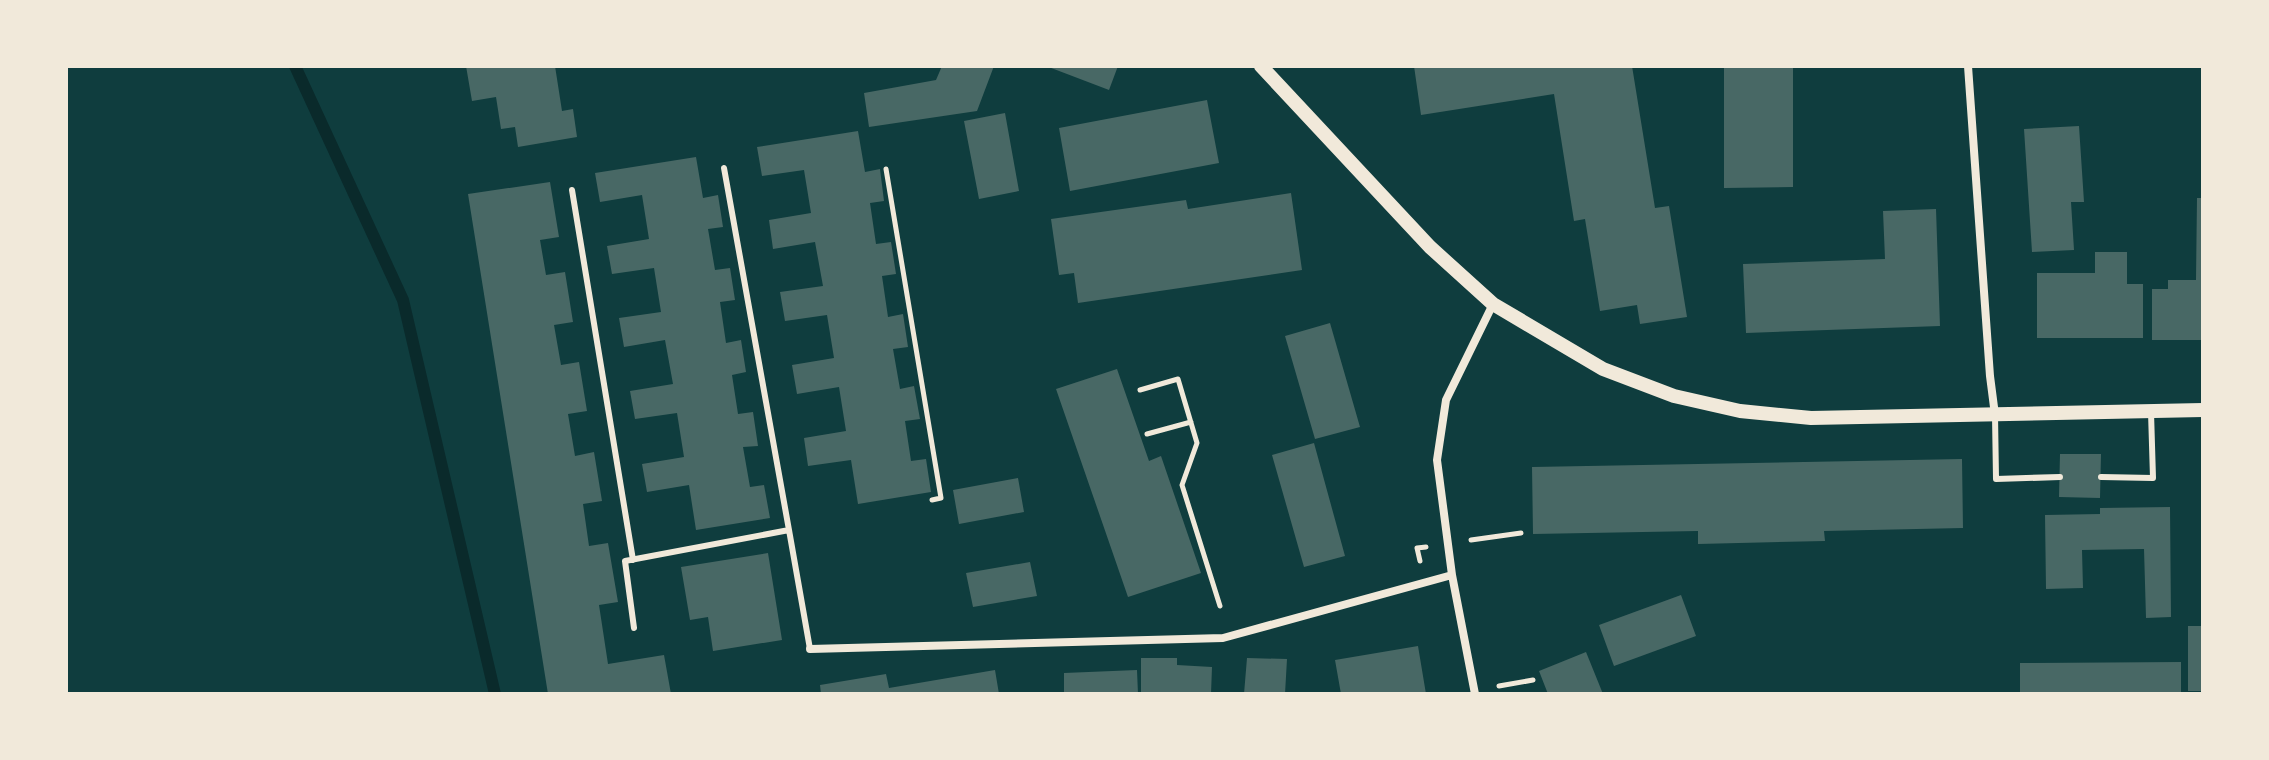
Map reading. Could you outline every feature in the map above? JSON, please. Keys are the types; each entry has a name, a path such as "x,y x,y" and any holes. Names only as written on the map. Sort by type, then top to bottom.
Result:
{"street":[{"path":"1261,66 1430,247 1493,304 1603,369 1674,396 1740,411 1850,419 2203,410"},
{"path":"1968,66 1995,415"},
{"path":"1475,694 1452,575 1437,460 1446,400 1493,304"},
{"path":"810,649 1223,638 1452,575"}],"lane":[{"path":"724,168 810,649"},
{"path":"572,190 633,560"},
{"path":"2101,477 2153,478 2151,412"},
{"path":"1995,415 1996,479 2060,477"},
{"path":"634,628 625,561 789,530"}],"path":[{"path":"886,169 941,498 932,500"},
{"path":"1140,390 1178,379 1197,443 1182,485 1220,606"},
{"path":"1147,434 1191,422"}],"building":[{"path":"466,66 555,66 562,111 573,109 577,137 518,147 515,127 501,129 496,97 472,101"},
{"path":"942,66 994,66 977,111 869,127 864,93 936,80"},
{"path":"1046,66 1118,66 1109,90"},
{"path":"1414,66 1632,66 1655,208 1669,206 1687,317 1640,324 1637,305 1600,311 1585,219 1574,221 1554,94 1421,115"},
{"path":"1724,66 1793,66 1793,187 1724,188"},
{"path":"1207,100 1219,163 1070,191 1059,128"},
{"path":"1005,113 1019,191 979,199 964,121"},
{"path":"2079,126 2084,202 2071,202 2074,250 2032,252 2024,129"},
{"path":"858,131 865,172 880,169 884,201 870,203 876,244 891,242 896,274 882,276 888,317 903,314 908,347 893,349 900,389 914,386 920,419 905,421 911,461 926,459 931,492 858,504 851,460 808,466 804,438 846,431 839,387 797,394 792,365 834,358 827,315 785,321 780,292 823,286 815,242 773,249 769,220 811,213 804,170 762,176 757,147"},
{"path":"696,157 703,198 718,195 723,227 708,229 715,270 730,268 735,300 720,302 726,343 741,340 746,372 732,375 738,414 753,412 758,446 743,447 750,487 764,485 770,518 696,530 689,485 647,492 642,464 684,457 677,413 635,419 630,391 673,384 665,340 624,347 619,318 661,312 654,268 612,274 607,246 649,239 642,195 600,202 595,173"},
{"path":"550,182 559,237 540,240 546,275 565,272 573,322 554,325 561,365 579,362 587,411 568,414 575,456 594,452 602,501 583,504 589,546 608,543 618,602 599,605 608,664 664,655 671,694 548,694 468,194"},
{"path":"1291,193 1302,270 1078,303 1074,273 1059,275 1051,219 1186,200 1188,209"},
{"path":"2197,198 2203,198 2203,340 2152,340 2152,289 2168,289 2168,280 2196,280"},
{"path":"1936,209 1940,326 1746,333 1743,264 1885,259 1883,211"},
{"path":"2095,252 2127,252 2127,284 2143,284 2143,338 2037,338 2037,273 2095,273"},
{"path":"1330,323 1360,427 1315,439 1285,336"},
{"path":"1117,369 1149,461 1161,456 1201,573 1128,597 1056,389"},
{"path":"1314,443 1345,556 1304,567 1272,455"},
{"path":"2060,454 2101,454 2100,498 2059,497"},
{"path":"1962,459 1963,528 1824,531 1825,541 1698,544 1698,531 1533,534 1532,467"},
{"path":"1018,478 1024,512 959,524 953,490"},
{"path":"2170,507 2171,617 2146,618 2144,549 2082,550 2083,588 2046,589 2045,515 2100,514 2100,508"},
{"path":"768,553 782,640 713,651 708,617 690,620 681,567"},
{"path":"1030,562 1037,596 973,607 966,573"},
{"path":"1681,595 1696,636 1614,666 1599,625"},
{"path":"2188,626 2203,626 2203,691 2188,691"},
{"path":"1418,646 1426,694 1341,694 1335,660"},
{"path":"1586,652 1603,694 1548,694 1539,671"},
{"path":"1141,658 1177,658 1177,665 1212,667 1211,694 1141,694"},
{"path":"1247,658 1287,659 1285,694 1244,694"},
{"path":"2181,662 2181,693 2020,693 2020,663"},
{"path":"995,670 999,694 821,694 820,685 886,674 889,688"},
{"path":"1137,670 1138,694 1064,694 1064,673"}],"waterway":[{"path":"295,66 403,300 495,694"}]}
